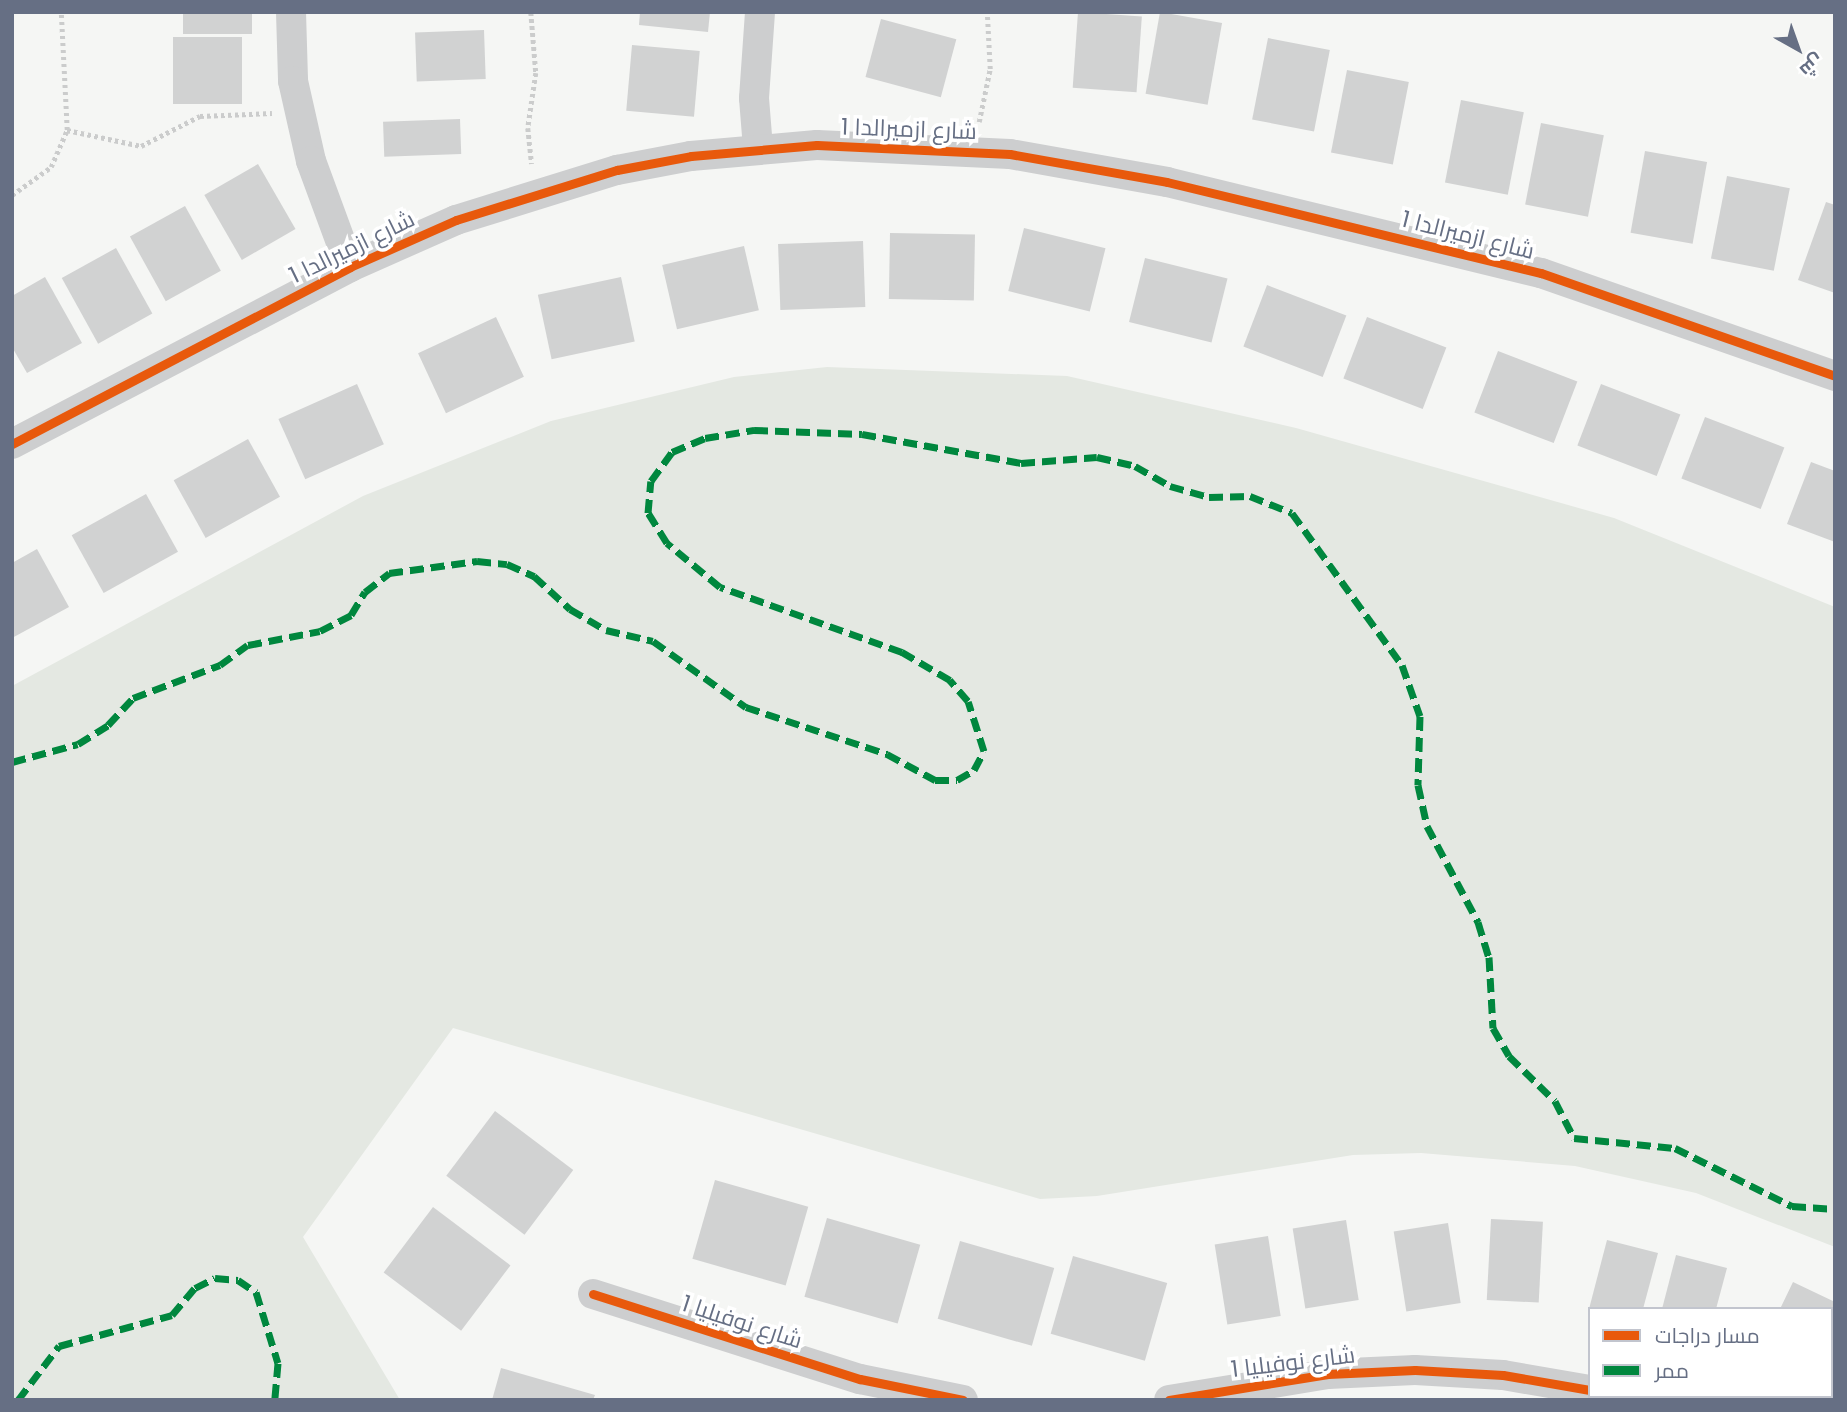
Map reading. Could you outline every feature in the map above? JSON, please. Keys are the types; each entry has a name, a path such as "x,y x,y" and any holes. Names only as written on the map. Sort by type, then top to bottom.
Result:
{"street":[{"path":"291,12 293,81 311,161 350,267"},
{"path":"758,148 754,98 760,12"},
{"name":"شارع ازميرالدا 1","path":"12,444 350,267 456,220 617,170 758,148 972,150 1107,169 1541,273 1835,376"},
{"name":"شارع نوفيليا 1","path":"593,1294 860,1379 963,1400"},
{"name":"شارع نوفيليا 1","path":"1169,1400 1328,1374 1415,1370 1503,1375 1588,1390"}],"path":[{"path":"12,195 51,167 67,130 61,12"},
{"path":"531,12 536,74 529,150 543,191"},
{"path":"972,150 990,69 987,12"},
{"path":"67,130 141,146 200,116 300,112"}],"shaded area":[{"path":"827,367 1067,376 1296,428 1614,518 1835,607 1835,1247 1696,1193 1575,1166 1421,1153 1353,1155 1097,1196 1040,1199 453,1028 303,1237 400,1400 12,1400 12,686 363,496 551,421 734,377"}],"building":[{"path":"183,12 252,12 252,34 183,34"},
{"path":"640,12 710,12 708,32 639,25"},
{"path":"1078,12 1142,16 1137,92 1073,88"},
{"path":"1160,12 1222,23 1208,105 1146,94"},
{"path":"881,19 956,39 941,97 865,77"},
{"path":"484,30 486,79 417,81 415,32"},
{"path":"173,37 242,37 242,104 173,104"},
{"path":"1268,38 1330,50 1314,131 1252,119"},
{"path":"632,45 700,51 694,117 626,111"},
{"path":"1347,70 1409,82 1393,164 1331,152"},
{"path":"1461,100 1524,112 1508,195 1445,182"},
{"path":"460,119 461,154 384,157 383,122"},
{"path":"1541,123 1604,135 1588,217 1525,204"},
{"path":"1645,151 1707,162 1693,244 1631,233"},
{"path":"258,164 296,229 242,260 204,195"},
{"path":"1727,176 1790,188 1774,271 1711,258"},
{"path":"1826,202 1835,205 1835,293 1798,280"},
{"path":"185,206 221,271 166,301 130,237"},
{"path":"1024,228 1106,248 1090,311 1008,291"},
{"path":"890,233 975,234 974,300 889,299"},
{"path":"863,241 865,307 780,310 778,244"},
{"path":"744,246 759,310 677,329 662,265"},
{"path":"116,248 152,314 98,344 62,278"},
{"path":"1145,258 1227,279 1212,343 1129,322"},
{"path":"45,277 82,343 27,373 12,347 12,296"},
{"path":"621,277 635,342 552,359 538,295"},
{"path":"1267,285 1346,315 1323,377 1243,347"},
{"path":"496,317 524,377 446,413 418,353"},
{"path":"1367,317 1446,347 1423,409 1343,379"},
{"path":"1498,351 1577,381 1554,443 1474,413"},
{"path":"357,384 384,444 305,479 278,419"},
{"path":"1601,384 1680,414 1657,476 1577,446"},
{"path":"1705,417 1784,447 1761,509 1681,479"},
{"path":"248,439 280,497 206,538 174,480"},
{"path":"1811,462 1835,471 1835,542 1787,524"},
{"path":"146,494 178,552 104,593 72,535"},
{"path":"37,549 69,607 12,638 12,563"},
{"path":"495,1111 573,1170 525,1235 446,1176"},
{"path":"715,1180 808,1207 786,1286 692,1259"},
{"path":"433,1207 510,1265 461,1331 384,1272"},
{"path":"827,1218 920,1245 898,1324 804,1297"},
{"path":"1491,1219 1543,1222 1539,1303 1487,1300"},
{"path":"1346,1220 1359,1300 1305,1308 1293,1228"},
{"path":"1448,1223 1461,1303 1406,1312 1394,1232"},
{"path":"1268,1236 1281,1316 1227,1324 1215,1244"},
{"path":"1607,1240 1658,1253 1644,1307 1590,1307"},
{"path":"960,1241 1054,1268 1032,1346 938,1319"},
{"path":"1676,1255 1727,1268 1717,1307 1663,1307"},
{"path":"1073,1256 1167,1283 1145,1361 1051,1334"},
{"path":"1793,1282 1835,1302 1833,1313 1833,1307 1781,1307"},
{"path":"501,1368 595,1395 593,1400 492,1400"}],"marked path":[{"path":"12,762 78,744 108,725 133,698 220,665 248,645 320,631 351,615 365,592 389,573 477,561 507,564 534,576 570,609 606,630 653,641 746,707 887,754 935,780 957,780 974,770 984,751 968,701 950,680 902,652 720,587 667,543 648,513 651,481 672,452 705,438 754,430 862,434 1021,463 1097,457 1135,466 1170,486 1209,497 1250,496 1292,513 1402,665 1420,716 1418,785 1427,826 1478,922 1489,957 1493,1028 1509,1056 1555,1101 1574,1138 1675,1148 1792,1206 1835,1209"},
{"path":"18,1400 59,1346 172,1315 195,1288 215,1278 238,1280 256,1292 278,1363 275,1400"}],"cycle path":[{"path":"12,444 350,267 456,220 617,170 691,156 817,145 1010,154 1167,182 1541,273 1835,376"},
{"path":"593,1294 860,1379 963,1400"},
{"path":"1169,1400 1328,1374 1415,1370 1503,1375 1588,1390"}]}
